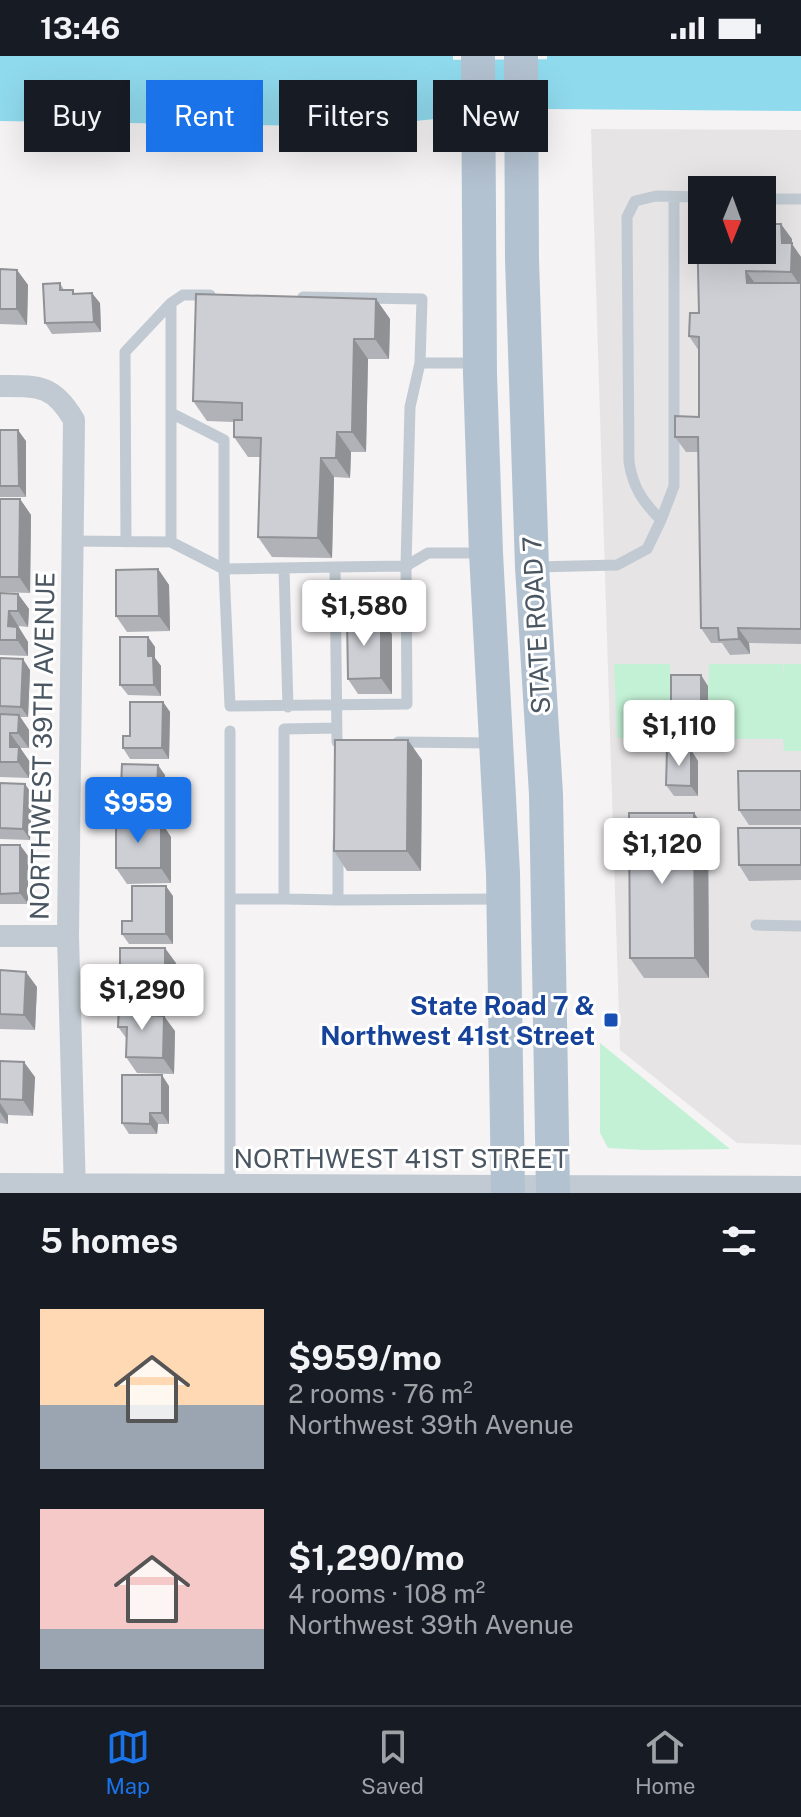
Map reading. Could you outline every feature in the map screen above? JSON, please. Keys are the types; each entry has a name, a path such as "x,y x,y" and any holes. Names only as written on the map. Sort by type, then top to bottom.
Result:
{"main road":[{"name":"STATE ROAD 7","path":"478,56 480,363 503,899 508,1189"},
{"name":"STATE ROAD 7","path":"521,56 522,259 532,567 546,794 553,1190"},
{"path":"486,553 509,569 524,590 535,617"}],"street":[{"name":"NORTHWEST 39TH AVENUE","path":"0,386 39,386 62,399 74,420 68,936 75,1189"},
{"path":"0,936 68,936"},
{"name":"NORTHWEST 41ST STREET","path":"0,1184 75,1189 801,1187"}],"lane":[{"path":"661,520 642,501 632,481 629,462 627,217 635,201 656,196 688,197"},
{"path":"532,567 617,565 647,549 661,520 674,486 674,197"},
{"path":"776,199 801,199"},
{"path":"126,542 125,352 171,303 183,295 215,295"},
{"path":"171,413 224,440 224,569 230,706 407,704 410,407 420,363 422,299 295,297"},
{"path":"171,303 171,542"},
{"path":"420,363 480,363"},
{"path":"73,541 171,542 224,569 406,566 428,553 486,553"},
{"path":"335,567 337,757"},
{"path":"284,568 288,707"},
{"path":"284,899 284,729 337,728"},
{"path":"230,731 230,1189"},
{"path":"337,742 351,742"},
{"path":"380,742 497,743"},
{"path":"338,837 338,900"},
{"path":"230,899 503,899"},
{"path":"756,925 801,926"}],"shaded area":[{"path":"591,129 801,130 801,1145 737,1143 620,1050"}],"green space":[{"path":"614,664 670,664 671,687 708,688 709,664 783,664 783,681 784,664 801,664 801,751 784,751 783,739 617,738"},
{"path":"600,1043 730,1149 608,1148 600,1133"}],"water":[{"path":"0,56 453,56 453,80 433,80 433,120 417,121 417,80 279,80 279,125 263,125 263,80 146,80 146,123 130,123 130,80 24,80 24,121 0,121"},
{"path":"547,56 801,56 801,111 548,109"}],"building":[{"path":"776,224 781,224 782,243 792,243 791,272 746,271 747,283 801,283 801,629 738,628 739,639 719,640 718,628 701,628 698,437 675,437 675,416 699,417 699,337 689,336 690,313 699,313 698,264 776,264"},
{"path":"0,269 17,270 17,309 0,309"},
{"path":"60,283 60,290 73,290 73,294 92,293 94,322 45,323 43,284"},
{"path":"196,294 376,299 375,339 354,339 352,432 337,432 336,458 321,458 318,538 258,537 261,438 234,437 234,420 242,420 242,403 193,401"},
{"path":"0,430 18,430 19,486 0,486"},
{"path":"0,499 20,499 19,577 0,577"},
{"path":"158,569 159,616 116,616 116,570"},
{"path":"0,593 18,594 18,611 9,611 8,626 17,627 17,640 0,640"},
{"path":"381,618 381,678 348,679 347,619"},
{"path":"120,637 148,637 148,656 153,656 154,685 120,685"},
{"path":"0,658 23,659 21,707 0,706"},
{"path":"671,675 701,675 701,726 671,727"},
{"path":"130,702 163,702 162,748 123,748 123,736 130,736"},
{"path":"0,714 19,715 18,733 10,733 10,747 19,747 18,762 0,762"},
{"path":"335,740 408,740 407,851 334,851"},
{"path":"667,750 691,750 691,786 666,785"},
{"path":"122,764 158,765 156,812 120,810"},
{"path":"738,771 801,771 801,810 739,810"},
{"path":"0,783 25,784 23,829 0,828"},
{"path":"629,813 694,813 695,958 630,958"},
{"path":"116,822 161,822 161,868 116,868"},
{"path":"738,828 801,828 801,865 739,865"},
{"path":"0,845 20,845 20,893 0,894"},
{"path":"132,886 166,886 166,934 122,934 122,921 132,921"},
{"path":"120,948 165,948 165,990 120,991"},
{"path":"0,970 26,972 24,1015 0,1014"},
{"path":"119,1005 148,1006 148,1015 164,1016 163,1058 126,1057 127,1027 118,1027"},
{"path":"0,1061 24,1062 23,1100 0,1099"},
{"path":"122,1075 162,1075 162,1113 150,1113 150,1124 122,1123"}],"waterway":[{"path":"426,71 576,70"}],"place":[{"name":"State Road 7 & Northwest 41st Street","path":"611,1020"}]}
